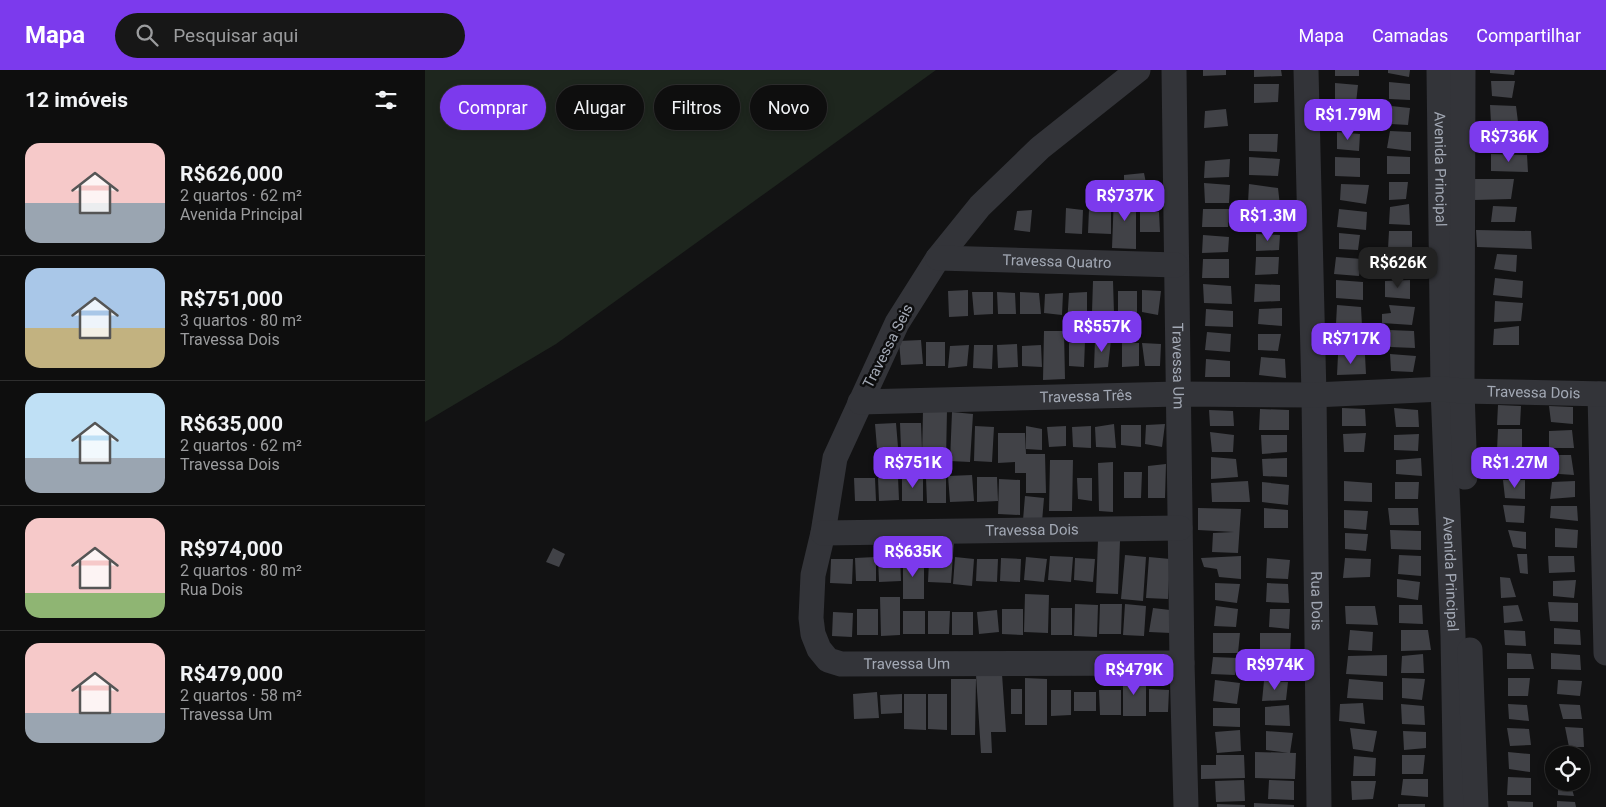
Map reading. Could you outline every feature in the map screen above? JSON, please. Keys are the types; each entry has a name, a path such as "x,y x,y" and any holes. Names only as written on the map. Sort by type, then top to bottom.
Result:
{"street":[{"name":"Travessa Seis","path":"841,664 828,660 819,649 813,634 811,618 813,575 823,533 835,458 897,323 938,258 980,206 1040,148 1138,70"},
{"name":"Travessa Um","path":"1174,70 1182,663 1186,807"},
{"name":"Rua Dois","path":"1306,70 1314,395 1319,807"},
{"name":"Avenida Principal","path":"1439,70 1452,390 1476,807"},
{"name":"Avenida Principal","path":"1456,807 1452,390 1463,70"},
{"name":"Travessa Quatro","path":"938,258 1176,265"},
{"path":"1314,395 1452,390"},
{"name":"Travessa Dois","path":"1452,390 1603,394"},
{"name":"Travessa Três","path":"860,402 1178,394 1314,395"},
{"path":"1603,394 1606,653"},
{"name":"Travessa Dois","path":"823,533 1180,528"},
{"name":"Travessa Um","path":"841,664 1182,663"}],"shaded area":[{"path":"425,70 936,70 556,344 425,422"}],"building":[{"path":"1203,70 1226,70 1226,75 1203,76"},
{"path":"1254,70 1281,70 1282,76 1254,77"},
{"path":"1335,70 1359,70 1359,76 1335,76"},
{"path":"1388,70 1410,70 1409,77 1388,73"},
{"path":"1490,70 1515,70 1514,75 1490,73"},
{"path":"1491,81 1515,81 1512,98 1492,96"},
{"path":"1389,82 1410,84 1410,100 1389,99"},
{"path":"1335,83 1358,85 1356,103 1335,102"},
{"path":"1254,84 1279,84 1278,102 1254,103"},
{"path":"1490,105 1516,106 1518,122 1491,123"},
{"path":"1391,106 1410,108 1408,125 1391,124"},
{"path":"1226,109 1228,126 1204,128 1205,111"},
{"path":"1336,110 1357,112 1355,128 1335,125"},
{"path":"1492,128 1522,130 1525,148 1493,148"},
{"path":"1390,131 1411,132 1411,151 1387,148"},
{"path":"1337,132 1360,134 1359,151 1337,149"},
{"path":"1249,134 1278,134 1277,152 1249,151"},
{"path":"1491,154 1527,155 1528,172 1491,171"},
{"path":"1387,156 1410,157 1410,174 1387,174"},
{"path":"1249,157 1280,159 1278,176 1249,175"},
{"path":"1335,157 1360,158 1360,177 1335,176"},
{"path":"1230,159 1229,177 1204,178 1205,161"},
{"path":"1144,173 1147,188 1124,190 1124,175"},
{"path":"1475,179 1514,179 1511,199 1474,200"},
{"path":"1389,182 1408,182 1406,199 1389,200"},
{"path":"1204,183 1230,185 1229,203 1205,203"},
{"path":"1249,184 1278,188 1280,206 1248,203"},
{"path":"1341,184 1369,185 1366,204 1340,200"},
{"path":"1114,195 1136,195 1136,249 1112,248"},
{"path":"1409,204 1410,225 1389,224 1390,207"},
{"path":"1493,206 1517,207 1515,222 1491,222"},
{"path":"1066,208 1083,210 1082,234 1065,233"},
{"path":"1089,209 1111,210 1111,234 1088,233"},
{"path":"1203,209 1229,209 1228,227 1202,227"},
{"path":"1339,209 1367,212 1366,230 1337,227"},
{"path":"1032,210 1030,232 1014,230 1017,211"},
{"path":"1140,210 1159,212 1160,232 1140,232"},
{"path":"1476,230 1531,231 1532,249 1477,247"},
{"path":"1389,231 1412,231 1412,249 1388,249"},
{"path":"1339,233 1360,235 1358,250 1339,249"},
{"path":"1256,234 1280,235 1279,250 1256,251"},
{"path":"1203,235 1229,237 1228,252 1202,253"},
{"path":"1497,254 1517,255 1516,272 1494,269"},
{"path":"1256,257 1279,257 1278,274 1255,275"},
{"path":"1336,257 1362,259 1359,276 1334,274"},
{"path":"1388,257 1413,258 1413,274 1389,272"},
{"path":"1203,259 1229,259 1229,278 1202,278"},
{"path":"1495,278 1523,281 1522,298 1493,295"},
{"path":"1336,280 1363,282 1363,300 1336,298"},
{"path":"1410,280 1410,299 1385,297 1385,281"},
{"path":"1093,281 1113,281 1114,314 1092,312"},
{"path":"1203,284 1231,286 1232,304 1204,303"},
{"path":"1255,284 1280,285 1280,301 1254,302"},
{"path":"968,290 968,316 949,317 948,291"},
{"path":"1142,290 1161,291 1158,315 1142,312"},
{"path":"1118,291 1137,291 1137,315 1118,313"},
{"path":"972,292 993,292 993,314 974,315"},
{"path":"997,292 1015,293 1016,314 998,314"},
{"path":"1020,292 1039,293 1041,314 1020,314"},
{"path":"1087,292 1087,323 1067,325 1069,293"},
{"path":"1063,293 1062,315 1044,313 1045,294"},
{"path":"1495,301 1523,303 1521,321 1494,322"},
{"path":"1337,305 1361,307 1362,326 1336,324"},
{"path":"1389,305 1415,307 1412,325 1382,323 1382,314 1391,313"},
{"path":"1282,308 1282,326 1258,324 1259,309"},
{"path":"1206,309 1233,311 1233,327 1205,326"},
{"path":"1519,326 1519,345 1493,345 1494,329"},
{"path":"1389,330 1414,331 1415,348 1390,347"},
{"path":"1044,331 1064,331 1065,379 1043,380"},
{"path":"1337,331 1363,332 1363,350 1339,349"},
{"path":"1207,332 1231,334 1230,352 1205,350"},
{"path":"1258,334 1281,334 1278,351 1258,350"},
{"path":"921,340 923,364 901,365 899,341"},
{"path":"1095,340 1111,340 1108,367 1094,368"},
{"path":"1085,341 1084,367 1069,366 1069,343"},
{"path":"926,342 945,342 945,366 926,366"},
{"path":"1122,343 1139,343 1139,366 1122,367"},
{"path":"1142,343 1161,344 1160,366 1145,366"},
{"path":"1017,344 1018,367 998,368 997,345"},
{"path":"969,345 967,366 948,368 950,346"},
{"path":"974,345 993,345 992,369 973,368"},
{"path":"1041,345 1042,367 1022,366 1022,346"},
{"path":"1390,354 1416,356 1413,372 1391,371"},
{"path":"1338,355 1365,355 1366,374 1337,375"},
{"path":"1261,357 1285,359 1286,378 1259,375"},
{"path":"1206,359 1230,361 1230,377 1205,377"},
{"path":"1498,405 1521,406 1520,425 1497,425"},
{"path":"1549,406 1573,407 1573,424 1551,422"},
{"path":"1342,408 1365,409 1366,426 1342,426"},
{"path":"1394,408 1418,410 1419,427 1396,427"},
{"path":"1260,409 1289,410 1289,430 1259,430"},
{"path":"923,410 947,410 946,460 922,459"},
{"path":"1209,410 1233,411 1234,426 1210,426"},
{"path":"952,412 973,414 970,462 950,461"},
{"path":"896,423 898,447 877,448 875,424"},
{"path":"900,423 921,423 922,449 901,449"},
{"path":"1114,424 1116,448 1096,447 1095,427"},
{"path":"1165,424 1162,447 1145,444 1146,425"},
{"path":"1121,425 1141,425 1141,447 1121,445"},
{"path":"975,426 994,427 992,462 974,461"},
{"path":"1026,426 1042,429 1042,450 1026,449"},
{"path":"1066,426 1066,446 1049,447 1047,427"},
{"path":"1091,426 1091,448 1073,447 1072,427"},
{"path":"1498,429 1522,429 1522,449 1497,450"},
{"path":"1572,430 1574,448 1549,448 1549,431"},
{"path":"1210,432 1234,435 1233,452 1212,452"},
{"path":"998,433 1025,433 1026,454 1045,454 1046,493 1026,493 1026,473 1015,473 1015,462 998,463"},
{"path":"1366,433 1364,452 1344,452 1343,434"},
{"path":"1419,434 1418,451 1394,450 1394,435"},
{"path":"1261,435 1287,435 1287,452 1262,454"},
{"path":"1500,455 1524,457 1522,474 1502,473"},
{"path":"1546,455 1571,455 1574,475 1545,473"},
{"path":"1211,457 1236,459 1238,477 1211,479"},
{"path":"1287,458 1287,477 1263,476 1262,459"},
{"path":"1421,458 1422,476 1396,474 1396,460"},
{"path":"1050,460 1073,460 1072,511 1049,511"},
{"path":"1113,462 1113,512 1099,511 1098,463"},
{"path":"1166,464 1165,498 1148,498 1148,466"},
{"path":"1124,472 1142,472 1141,498 1124,498"},
{"path":"972,475 974,501 950,502 948,476"},
{"path":"898,477 899,500 879,501 878,478"},
{"path":"923,477 923,501 902,501 902,478"},
{"path":"977,477 997,477 998,501 977,502"},
{"path":"854,478 875,478 876,501 855,501"},
{"path":"926,478 946,478 946,503 927,503"},
{"path":"1077,478 1092,478 1092,501 1078,499"},
{"path":"999,479 1020,480 1020,515 998,514"},
{"path":"1503,480 1525,480 1525,499 1505,498"},
{"path":"1248,481 1250,502 1212,502 1211,483"},
{"path":"1344,481 1372,483 1372,502 1344,501"},
{"path":"1575,481 1575,497 1550,499 1552,482"},
{"path":"1262,482 1289,485 1288,505 1262,502"},
{"path":"1395,482 1419,482 1418,499 1395,499"},
{"path":"1025,496 1044,498 1042,522 1023,520"},
{"path":"1503,505 1525,506 1524,523 1506,522"},
{"path":"1551,506 1577,506 1578,521 1550,518"},
{"path":"1198,508 1241,509 1238,553 1212,552 1213,533 1234,532 1198,530"},
{"path":"1264,508 1288,510 1288,528 1264,528"},
{"path":"1388,508 1418,508 1419,525 1390,525"},
{"path":"1344,510 1368,511 1366,530 1344,528"},
{"path":"1555,528 1578,530 1577,548 1555,547"},
{"path":"1390,530 1421,531 1421,550 1391,549"},
{"path":"1508,530 1526,532 1526,549 1513,547"},
{"path":"1345,533 1368,534 1366,551 1345,549"},
{"path":"930,540 954,541 951,583 928,582"},
{"path":"1098,540 1120,541 1118,594 1096,593"},
{"path":"553,548 565,554 559,567 546,562"},
{"path":"1517,554 1527,554 1528,574 1520,573"},
{"path":"1125,555 1146,557 1143,601 1121,599"},
{"path":"1399,555 1421,556 1421,576 1398,574"},
{"path":"1050,556 1073,557 1071,582 1048,580"},
{"path":"1241,556 1241,579 1219,577 1217,569 1204,567 1201,558"},
{"path":"1548,556 1574,556 1575,572 1549,573"},
{"path":"876,557 876,581 856,581 855,558"},
{"path":"903,557 924,557 924,599 903,599"},
{"path":"955,557 974,559 972,586 953,584"},
{"path":"1026,557 1047,559 1044,582 1024,580"},
{"path":"1149,557 1170,559 1168,599 1146,598"},
{"path":"878,558 900,558 901,581 879,582"},
{"path":"1001,558 1021,559 1020,582 1000,581"},
{"path":"1075,558 1095,559 1093,582 1074,580"},
{"path":"1267,558 1290,560 1288,579 1266,578"},
{"path":"1345,558 1371,559 1370,577 1343,578"},
{"path":"831,559 853,559 852,584 830,583"},
{"path":"977,559 998,559 997,582 976,581"},
{"path":"1500,577 1510,578 1516,597 1501,598"},
{"path":"1397,579 1420,582 1418,600 1397,597"},
{"path":"1576,580 1574,598 1553,596 1553,581"},
{"path":"1215,583 1240,584 1237,603 1215,600"},
{"path":"1267,583 1288,584 1289,603 1266,602"},
{"path":"1025,594 1049,595 1048,633 1024,632"},
{"path":"880,597 900,597 900,635 881,636"},
{"path":"1548,602 1578,603 1578,622 1550,621"},
{"path":"1075,604 1098,605 1097,637 1074,636"},
{"path":"1100,604 1122,604 1121,634 1099,634"},
{"path":"1125,604 1146,606 1144,636 1123,635"},
{"path":"1399,605 1422,605 1423,624 1399,623"},
{"path":"1518,605 1523,621 1504,623 1503,606"},
{"path":"1216,606 1238,609 1236,627 1214,626"},
{"path":"1345,606 1375,606 1378,625 1346,624"},
{"path":"1051,608 1072,608 1072,635 1051,635"},
{"path":"1153,608 1170,610 1171,633 1149,632"},
{"path":"857,609 878,609 878,635 857,635"},
{"path":"1002,609 1023,609 1023,635 1002,634"},
{"path":"1270,609 1290,609 1289,629 1269,627"},
{"path":"997,610 999,632 979,634 977,612"},
{"path":"903,611 925,611 925,634 903,634"},
{"path":"928,611 950,611 949,634 928,634"},
{"path":"833,612 853,613 852,637 832,636"},
{"path":"952,612 973,612 973,635 952,635"},
{"path":"1554,628 1580,630 1581,645 1554,644"},
{"path":"1350,630 1373,632 1372,651 1348,650"},
{"path":"1401,630 1428,630 1431,650 1401,651"},
{"path":"1504,630 1525,631 1526,646 1505,645"},
{"path":"1213,633 1240,633 1238,653 1213,653"},
{"path":"1260,633 1291,633 1290,653 1260,652"},
{"path":"1507,653 1531,654 1534,669 1507,669"},
{"path":"1551,653 1580,655 1581,670 1551,669"},
{"path":"1423,654 1424,673 1401,673 1402,656"},
{"path":"1387,655 1387,676 1346,674 1348,656"},
{"path":"1213,657 1238,658 1235,675 1211,674"},
{"path":"1258,658 1287,660 1286,677 1257,677"},
{"path":"1002,674 1006,732 991,732 992,753 981,753 976,675"},
{"path":"1123,675 1146,675 1146,716 1123,716"},
{"path":"1025,678 1047,679 1047,725 1025,725"},
{"path":"1402,678 1425,679 1422,700 1402,698"},
{"path":"1508,678 1530,678 1528,696 1508,696"},
{"path":"951,679 976,679 975,735 951,735"},
{"path":"1349,679 1383,682 1383,700 1347,698"},
{"path":"1215,680 1240,683 1237,704 1213,701"},
{"path":"1558,680 1582,681 1580,696 1557,694"},
{"path":"1264,681 1288,682 1286,700 1262,701"},
{"path":"1011,689 1022,689 1022,714 1011,714"},
{"path":"1149,689 1169,690 1168,712 1149,712"},
{"path":"1051,690 1071,690 1071,715 1051,716"},
{"path":"1099,690 1121,690 1121,715 1100,715"},
{"path":"877,692 879,718 854,719 853,694"},
{"path":"1074,692 1096,692 1096,711 1074,711"},
{"path":"902,694 902,713 881,714 880,695"},
{"path":"904,694 926,694 926,730 904,729"},
{"path":"928,694 947,694 947,730 928,729"},
{"path":"1363,703 1365,724 1339,721 1340,704"},
{"path":"1401,704 1424,706 1425,725 1402,724"},
{"path":"1508,704 1527,705 1529,721 1509,719"},
{"path":"1559,704 1580,705 1582,719 1563,719"},
{"path":"1289,705 1290,726 1265,725 1265,707"},
{"path":"1213,708 1240,708 1240,727 1213,726"},
{"path":"1565,727 1583,728 1584,746 1569,746"},
{"path":"1350,728 1377,731 1373,752 1353,749"},
{"path":"1507,728 1529,729 1531,745 1510,746"},
{"path":"1240,730 1241,751 1217,753 1215,732"},
{"path":"1266,731 1293,733 1290,753 1266,750"},
{"path":"1403,731 1426,732 1426,748 1404,750"},
{"path":"1255,752 1296,753 1295,779 1255,778"},
{"path":"1508,752 1530,754 1530,772 1509,769"},
{"path":"1216,755 1244,755 1245,778 1201,779 1201,765 1216,765"},
{"path":"1402,755 1425,755 1423,774 1402,774"},
{"path":"1354,756 1376,758 1375,776 1353,776"},
{"path":"1508,777 1531,778 1531,795 1507,795"},
{"path":"1403,779 1428,779 1428,797 1401,795"},
{"path":"1244,780 1245,801 1216,802 1215,781"},
{"path":"1269,780 1294,781 1294,800 1268,799"},
{"path":"1351,781 1376,781 1373,799 1352,800"},
{"path":"1558,791 1573,791 1574,796 1558,795"},
{"path":"1507,801 1533,802 1533,807 1508,807"},
{"path":"1557,801 1575,802 1576,807 1557,807"},
{"path":"1254,803 1294,805 1294,807 1254,807"},
{"path":"1217,804 1245,805 1245,807 1217,807"},
{"path":"1398,804 1425,804 1425,807 1398,807"}]}
